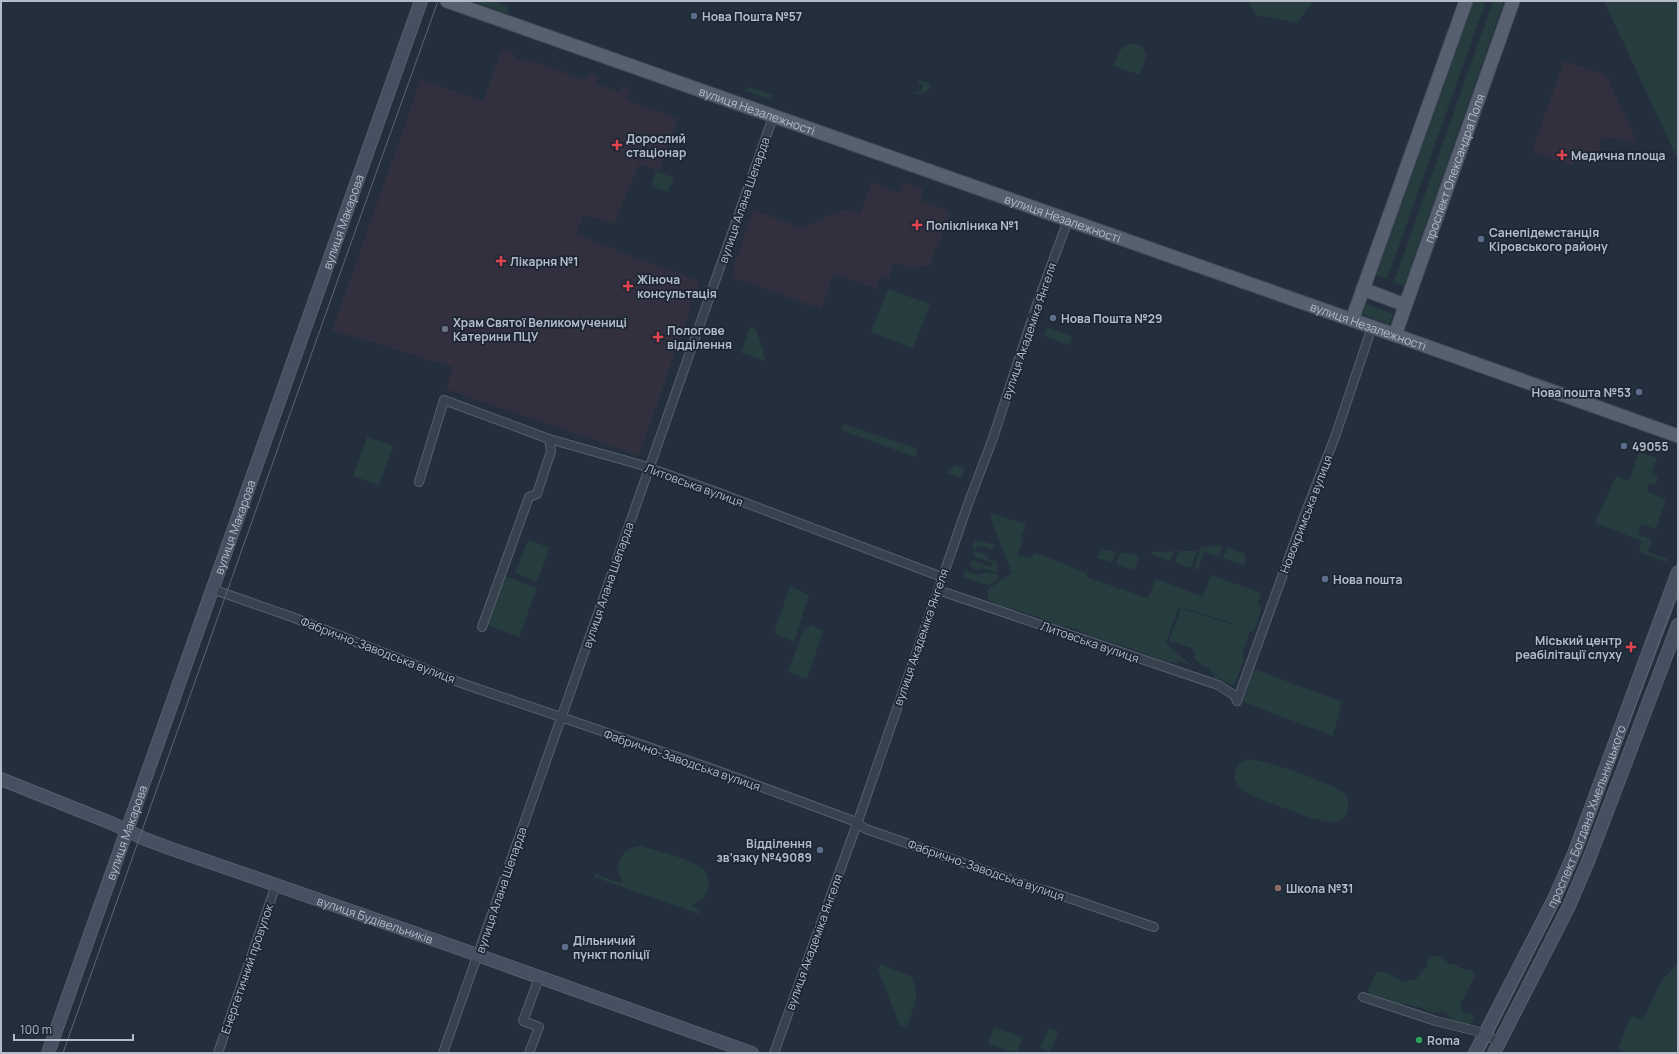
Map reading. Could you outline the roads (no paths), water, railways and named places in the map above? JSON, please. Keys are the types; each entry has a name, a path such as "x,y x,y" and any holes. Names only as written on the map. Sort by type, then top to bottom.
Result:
{"main road":[{"name":"вулиця Макарова","path":"48,1053 421,1"},
{"name":"вулиця Незалежності","path":"447,1 1678,436"},
{"path":"1352,320 1466,1"},
{"name":"проспект Олександра Поля","path":"1395,335 1513,1"},
{"path":"1363,289 1405,305"},
{"name":"проспект Богдана Хмельницького","path":"1475,1053 1554,899 1574,851 1678,572"},
{"name":"проспект Богдана Хмельницького","path":"1494,1053 1569,906 1589,859 1678,625"},
{"name":"вулиця Будівельників","path":"1,779 169,848 752,1053"}],"street":[{"name":"вулиця Алана Шепарда","path":"444,1053 773,117"},
{"name":"вулиця Академіка Янгеля","path":"774,1053 942,577 993,438 1036,307 1068,220"},
{"name":"Новокримська вулиця","path":"1237,701 1303,519 1335,437 1372,327"},
{"name":"Литовська вулиця","path":"419,482 444,400 549,439 650,468 942,577"},
{"path":"482,627 529,497 537,494 551,451 549,439"},
{"name":"Фабрично-Заводська вулиця","path":"212,589 298,620 461,683 710,768 851,820 856,824 1020,883 1154,926"},
{"name":"Литовська вулиця","path":"938,590 1218,685 1230,693 1237,701"},
{"name":"Енергетичний провулок","path":"218,1053 276,886"},
{"path":"530,1053 539,1027 523,1021 539,978"},
{"path":"1363,997 1436,1021 1484,1034 1500,1042"}],"tram line":[{"path":"63,1053 438,1"},
{"path":"1483,1053 1560,901 1678,594"}],"place":[{"name":"Нова Пошта №57","path":"694,16"},
{"name":"Дорослий стаціонар","path":"617,145"},
{"name":"Медична площа","path":"1562,155"},
{"name":"Полікліника №1","path":"917,225"},
{"name":"Санепідемстанція Кіровського району","path":"1481,239"},
{"name":"Лікарня №1","path":"501,261"},
{"name":"Жіноча консультація","path":"628,286"},
{"name":"Нова Пошта №29","path":"1053,318"},
{"name":"Храм Святої Великомучениці Катерини ПЦУ","path":"445,329"},
{"name":"Пологове відділення","path":"658,337"},
{"name":"Нова пошта №53","path":"1639,392"},
{"name":"49055","path":"1624,446"},
{"name":"Нова пошта","path":"1325,579"},
{"name":"Міський центр реабілітації слуху","path":"1631,647"},
{"name":"Відділення зв’язку №49089","path":"820,850"},
{"name":"Школа №31","path":"1278,888"},
{"name":"Дільничий пункт поліції","path":"565,947"},
{"name":"Roma","path":"1419,1040"}]}
